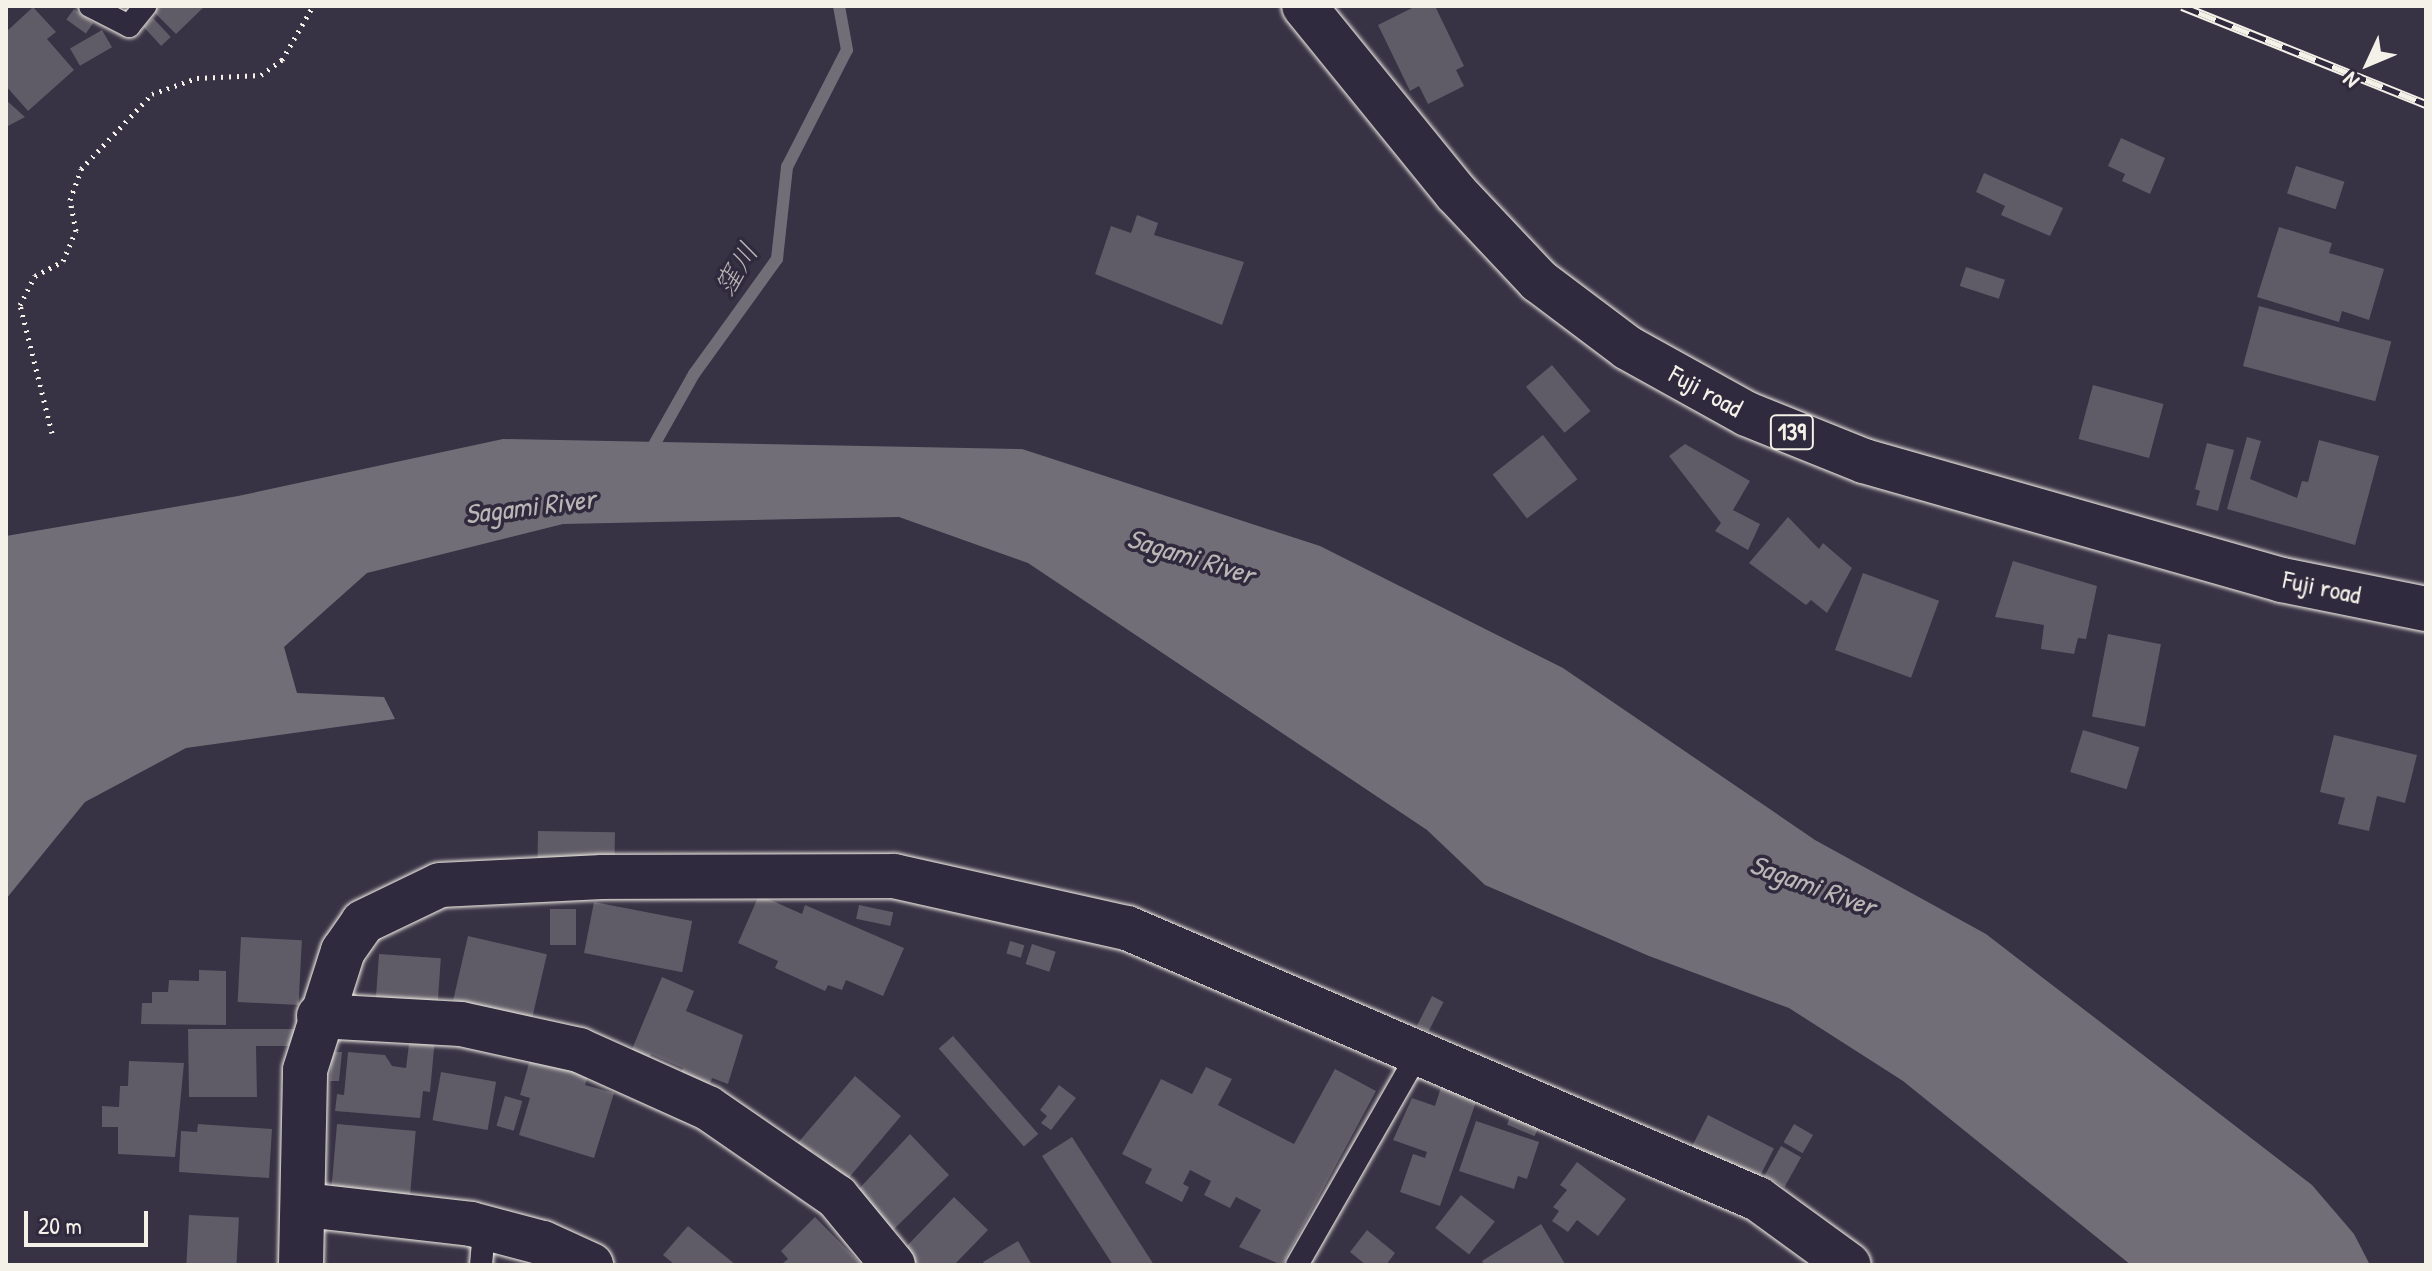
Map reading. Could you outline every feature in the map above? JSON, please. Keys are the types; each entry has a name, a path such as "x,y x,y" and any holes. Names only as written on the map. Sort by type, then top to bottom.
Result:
{"main road":[{"name":"Fuji road","path":"1304,6 1456,193 1539,281 1628,348 1747,414 1864,461 2282,580 2426,609"},
{"path":"301,1265 305,1205 305,1070 319,1016 343,951 363,922 440,885 602,877 894,876 1127,928 1420,1050 1758,1199 1849,1265"},
{"path":"319,1016 461,1024 579,1050 708,1108 837,1197 893,1265"},
{"path":"305,1205 482,1247 543,1243 591,1265"}],"lane":[{"path":"90,6 129,26 145,6"},
{"path":"1297,1265 1420,1050"}],"path":[{"path":"52,433 20,305 35,276 63,261 76,231 70,200 81,169 152,94 197,78 261,75 282,60 313,6"}],"water":[{"name":"Sagami River","path":"503,439 1022,449 1320,546 1563,668 1815,840 1986,934 2312,1185 2354,1234 2370,1265 2131,1265 1903,1081 1789,1008 1649,956 1485,885 1427,830 1028,563 899,517 563,524 367,573 284,647 297,693 384,697 395,719 186,748 85,802 6,899 6,536 238,496"}],"building":[{"path":"159,6 205,6 176,34 153,11"},
{"path":"1416,6 1435,6 1464,66 1456,70 1464,86 1428,104 1419,86 1410,91 1378,25"},
{"path":"33,7 56,32 47,39 74,70 28,111 6,86 6,32"},
{"path":"74,9 93,23 86,34 66,20"},
{"path":"153,18 171,37 161,46 143,27"},
{"path":"102,30 112,47 80,66 70,49"},
{"path":"6,100 25,117 6,127"},
{"path":"2121,138 2165,158 2150,194 2122,181 2125,174 2108,166"},
{"path":"2296,166 2345,182 2336,209 2287,194"},
{"path":"1984,173 2063,208 2050,236 2001,215 2005,206 1976,192"},
{"path":"1137,215 1158,223 1154,235 1244,262 1222,325 1095,274 1111,226 1131,233"},
{"path":"2279,227 2332,243 2329,253 2384,269 2369,320 2342,311 2339,322 2257,297"},
{"path":"1966,267 2005,280 1999,299 1960,286"},
{"path":"2259,306 2391,341 2375,401 2243,366"},
{"path":"1552,365 1591,411 1565,433 1526,387"},
{"path":"2093,385 2164,404 2149,458 2079,439"},
{"path":"1543,435 1577,479 1527,519 1493,474"},
{"path":"2247,437 2261,441 2250,479 2297,498 2302,481 2308,482 2319,440 2379,456 2355,545 2227,509"},
{"path":"2207,443 2234,450 2218,511 2196,505 2200,491 2195,489"},
{"path":"1685,444 1750,481 1733,510 1760,524 1748,550 1715,531 1721,523 1669,456"},
{"path":"1788,517 1819,549 1823,543 1852,568 1827,613 1811,600 1806,605 1749,563"},
{"path":"2013,561 2097,586 2086,639 2078,638 2074,654 2041,649 2044,625 1995,617"},
{"path":"1863,573 1939,601 1911,678 1835,650"},
{"path":"2108,634 2161,644 2145,727 2092,716"},
{"path":"2083,730 2139,747 2127,789 2070,772"},
{"path":"2334,735 2417,755 2405,803 2377,796 2369,831 2338,824 2345,798 2320,792"},
{"path":"538,831 615,832 614,863 537,862"},
{"path":"759,895 802,914 805,905 904,948 883,996 846,980 842,990 828,985 825,991 775,968 778,961 738,943"},
{"path":"594,902 692,921 682,972 584,953"},
{"path":"859,905 893,912 890,926 856,919"},
{"path":"550,909 576,909 576,945 550,945"},
{"path":"468,936 547,954 532,1019 453,1000"},
{"path":"241,937 302,940 299,1005 238,1002"},
{"path":"1010,941 1024,945 1021,958 1006,953"},
{"path":"1032,944 1056,952 1049,972 1026,964"},
{"path":"379,954 441,958 438,1001 376,997"},
{"path":"199,970 226,971 226,1025 141,1024 142,1003 152,1003 152,992 168,992 169,980 199,981"},
{"path":"662,977 694,991 686,1011 743,1035 728,1084 712,1078 706,1094 677,1082 683,1068 651,1054 648,1060 630,1054"},
{"path":"1432,996 1444,1002 1429,1031 1417,1025"},
{"path":"188,1029 295,1029 294,1046 256,1046 257,1097 189,1097"},
{"path":"410,1036 435,1038 430,1092 423,1091 420,1118 335,1111 337,1094 344,1095 348,1052 385,1055 392,1066 406,1068"},
{"path":"953,1036 1038,1134 1024,1147 939,1048"},
{"path":"332,1052 342,1052 339,1081 330,1081"},
{"path":"531,1056 589,1074 585,1085 614,1093 594,1158 519,1135 530,1098 520,1095"},
{"path":"129,1061 184,1063 175,1157 118,1154 118,1127 102,1127 102,1106 119,1107 120,1086 128,1086"},
{"path":"1206,1067 1232,1079 1218,1105 1294,1144 1335,1069 1376,1091 1282,1265 1239,1247 1261,1210 1236,1197 1230,1208 1204,1195 1211,1181 1190,1170 1183,1184 1189,1187 1182,1202 1145,1183 1152,1169 1122,1154 1161,1079 1192,1094"},
{"path":"441,1072 496,1082 488,1130 432,1120"},
{"path":"855,1076 901,1116 847,1180 812,1151 804,1161 791,1151"},
{"path":"1442,1084 1478,1096 1440,1206 1400,1192 1413,1154 1425,1158 1427,1152 1393,1140 1412,1098 1435,1106"},
{"path":"1059,1085 1076,1098 1051,1130 1041,1123 1047,1116 1040,1110"},
{"path":"505,1096 522,1101 514,1131 496,1126"},
{"path":"1514,1108 1542,1120 1535,1136 1507,1125"},
{"path":"1708,1115 1774,1149 1758,1181 1692,1147"},
{"path":"1476,1121 1539,1142 1527,1179 1518,1176 1514,1189 1459,1171"},
{"path":"198,1124 272,1129 269,1178 179,1172 181,1131 197,1132"},
{"path":"337,1124 416,1131 410,1196 331,1189"},
{"path":"1794,1124 1813,1135 1803,1153 1784,1142"},
{"path":"910,1134 949,1175 887,1236 857,1191"},
{"path":"1072,1137 1154,1265 1113,1265 1042,1156"},
{"path":"1781,1146 1801,1157 1785,1187 1765,1176"},
{"path":"1577,1162 1626,1199 1598,1236 1577,1220 1568,1232 1552,1221 1559,1211 1553,1207 1567,1190 1560,1185"},
{"path":"1461,1195 1495,1221 1469,1255 1435,1228"},
{"path":"954,1197 988,1230 954,1265 914,1265 901,1252"},
{"path":"189,1215 239,1218 236,1265 186,1264"},
{"path":"815,1217 862,1265 783,1263 788,1259 781,1251"},
{"path":"1541,1224 1565,1264 1484,1265 1482,1261"},
{"path":"688,1226 736,1265 675,1265 663,1255"},
{"path":"1367,1230 1395,1253 1386,1265 1366,1265 1350,1252"},
{"path":"1018,1241 1032,1265 985,1265 983,1262"}],"waterway":[{"name":"窪川","path":"650,452 694,374 777,259 787,167 847,50 839,6"}],"railway":[{"path":"2182,6 2426,104"}]}
